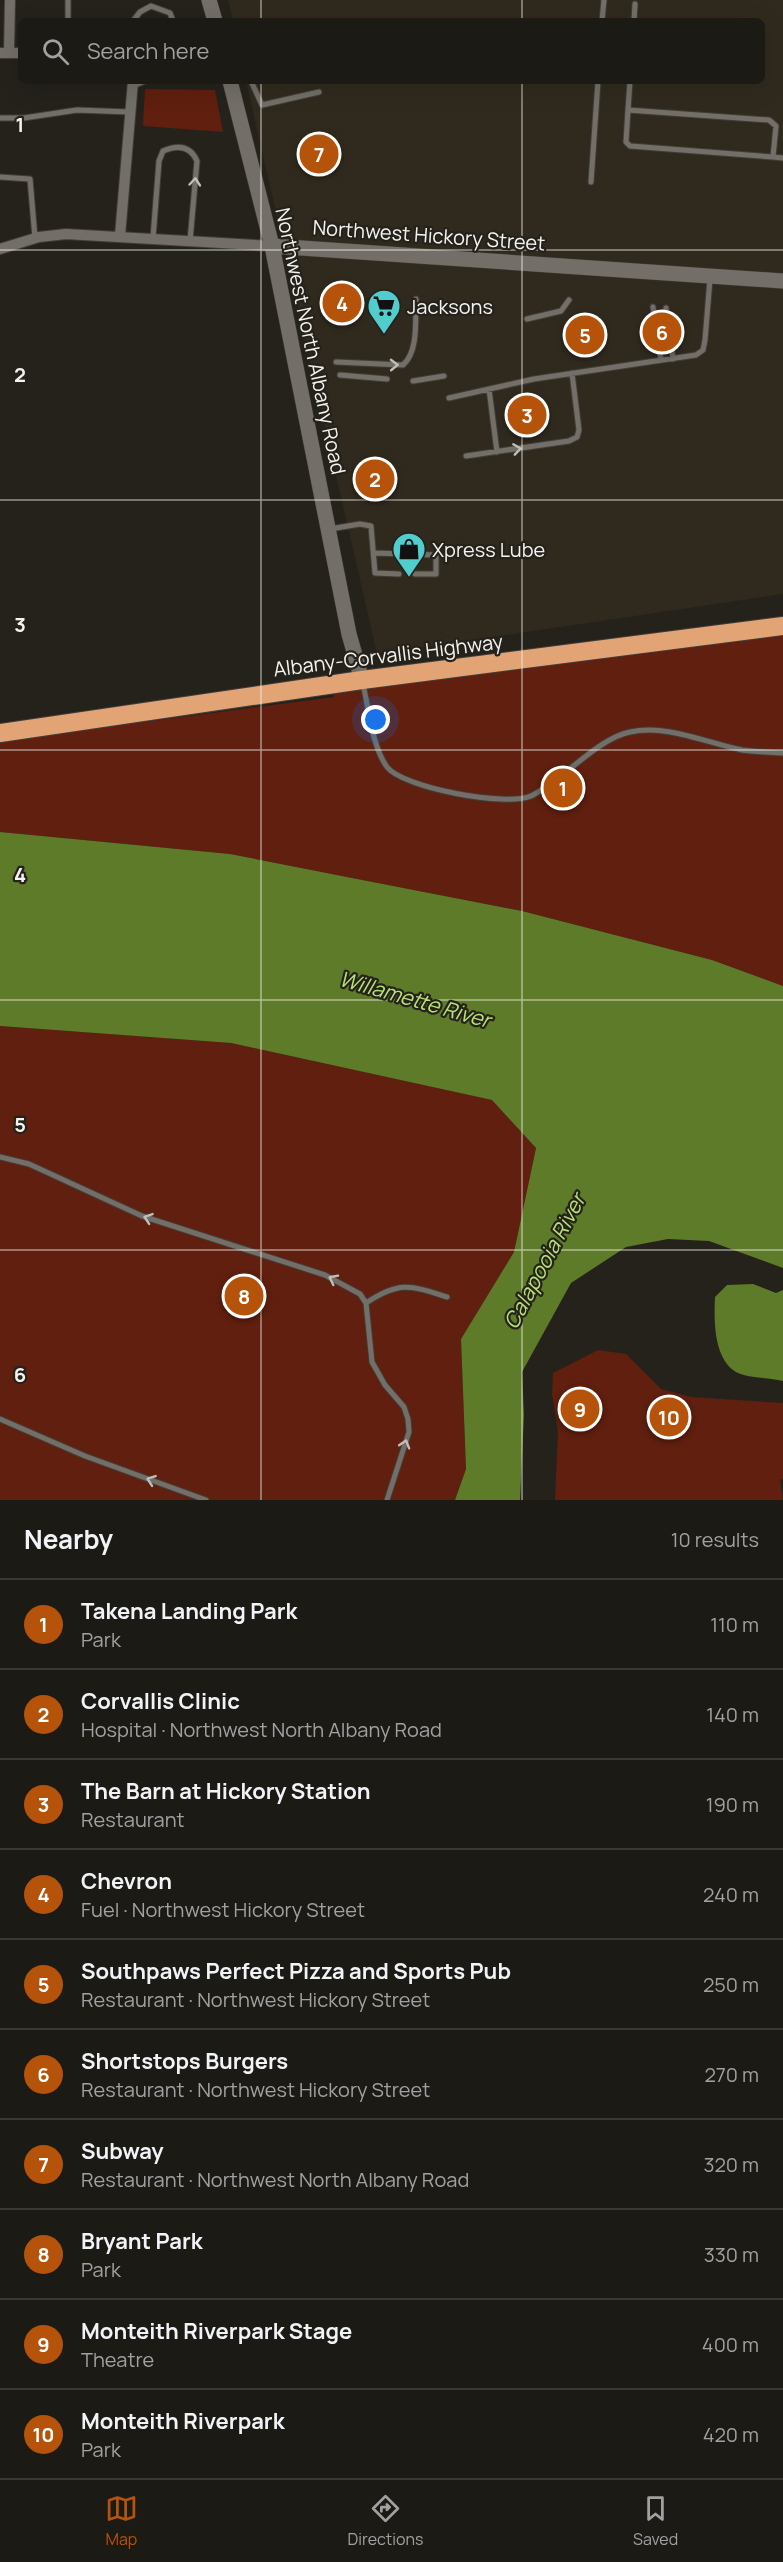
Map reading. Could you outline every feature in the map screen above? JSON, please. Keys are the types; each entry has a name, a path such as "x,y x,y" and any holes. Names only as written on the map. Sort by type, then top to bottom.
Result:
{"highway":[{"name":"Albany-Corvallis Highway","path":"0,733 362,680 783,626"}],"main road":[{"path":"209,0 214,18"},
{"name":"Northwest North Albany Road","path":"231,84 272,246 349,634 362,680"},
{"name":"Northwest Hickory Street","path":"272,246 783,281"}],"street":[{"path":"10,0 10,53"},
{"path":"120,236 133,84"},
{"name":"Northwest Hickory Street","path":"0,249 35,238 66,234 272,246"}],"lane":[{"path":"68,0 68,18"},
{"path":"602,18 604,0"},
{"path":"634,18 635,4"},
{"path":"136,18 150,6 170,13 172,18"},
{"path":"252,84 262,105 319,92"},
{"path":"591,182 598,84"},
{"path":"630,84 626,142 630,146 783,158"},
{"path":"0,118 86,110 131,112"},
{"path":"628,110 769,120 776,126 773,157"},
{"path":"153,238 159,161 163,151 173,147 184,148 194,153 197,161 190,241"},
{"path":"0,177 30,179 35,238"},
{"path":"449,398 572,373 696,355 703,350 710,275"},
{"path":"336,362 404,365 410,359 414,342 416,298"},
{"path":"527,319 561,311 569,300"},
{"path":"653,307 661,360"},
{"path":"666,308 673,359"},
{"path":"466,456 569,441 577,437 579,430 572,373"},
{"path":"340,375 387,379"},
{"path":"413,381 444,376"},
{"path":"489,389 497,452"},
{"path":"328,530 360,524 371,526 375,573 399,574"},
{"path":"374,553 436,555 436,574 415,574"},
{"path":"362,680 379,751 389,769 402,779 450,791 511,799 529,797 616,738 640,730 671,733 743,750 783,753"},
{"path":"0,1157 29,1164 142,1216 324,1275 360,1294 366,1304 372,1362 385,1385 404,1407 408,1419 409,1432 387,1500"},
{"path":"366,1304 386,1290 407,1286 447,1297"},
{"path":"0,1419 85,1456 206,1500"}],"shaded area":[{"path":"228,0 783,0 783,594 377,654 247,84 765,84 765,18 232,18"},
{"path":"145,89 215,90 223,132 143,126"},
{"path":"783,626 783,986 712,960 522,911 230,854 0,832 0,741 334,697 333,684"},
{"path":"0,1026 231,1043 492,1100 536,1148 514,1252 461,1339 466,1469 455,1500 0,1500"},
{"path":"598,1350 626,1354 661,1389 691,1397 783,1403 783,1479 780,1480 783,1500 555,1500 558,1432 552,1394 553,1373"}],"water":[{"path":"0,832 230,854 522,911 712,960 783,986 783,1268 709,1241 668,1239 626,1247 571,1283 522,1372 524,1415 520,1500 455,1500 466,1469 461,1339 514,1252 536,1148 492,1100 231,1043 0,1026"},
{"path":"753,1284 776,1293 783,1290 783,1381 747,1376 736,1372 728,1366 719,1348 715,1327 715,1297 727,1285"}],"place":[{"name":"Subway","path":"319,154"},
{"name":"Chevron","path":"342,303"},
{"name":"Shortstops Burgers","path":"662,332"},
{"name":"Jacksons","path":"384,335"},
{"name":"Southpaws Perfect Pizza and Sports Pub","path":"585,335"},
{"name":"The Barn at Hickory Station","path":"527,415"},
{"name":"Corvallis Clinic","path":"375,479"},
{"name":"Xpress Lube","path":"409,578"},
{"name":"Takena Landing Park","path":"563,788"},
{"name":"Bryant Park","path":"244,1296"},
{"name":"Monteith Riverpark Stage","path":"580,1409"},
{"name":"Monteith Riverpark","path":"669,1417"}],"water label":[{"name":"Willamette River","path":"415,999"},
{"name":"Calapooia River","path":"544,1261"}]}
